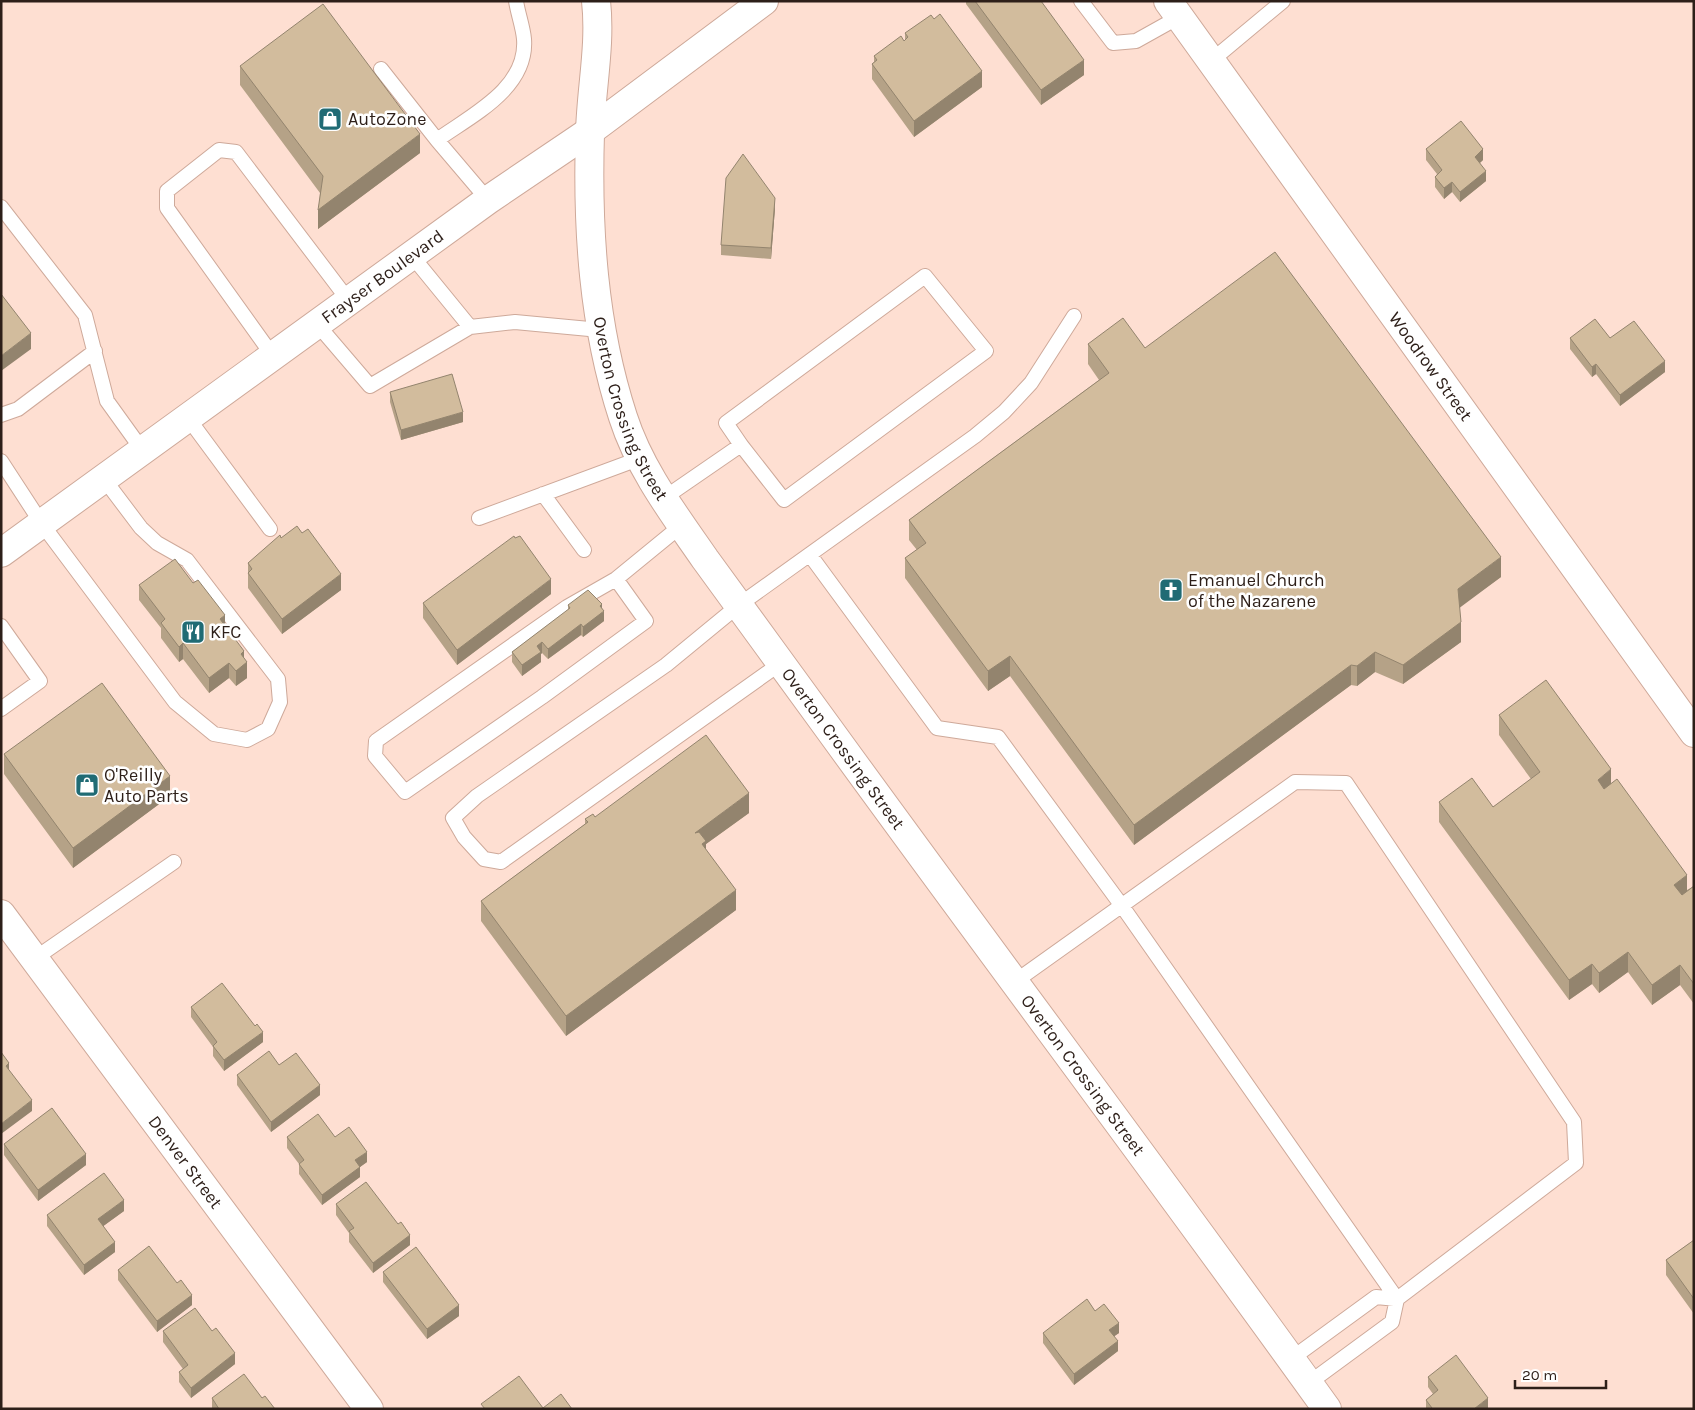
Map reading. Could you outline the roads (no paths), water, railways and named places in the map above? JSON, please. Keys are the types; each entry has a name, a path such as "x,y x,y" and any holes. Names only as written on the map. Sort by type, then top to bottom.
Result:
{"main road":[{"name":"Overton Crossing Street","path":"596,1 596,57 590,131 590,250 600,330 624,420 648,475 739,606 1327,1409"},
{"name":"Frayser Boulevard","path":"1,553 488,200 590,131 764,1"},
{"name":"Woodrow Street","path":"1174,9 1694,733"},
{"name":"Denver Street","path":"1,914 369,1409"}],"lane":[{"path":"437,140 504,92 519,69 524,41 516,1"},
{"path":"1081,1 1113,42 1136,41 1174,9"},
{"path":"1211,62 1283,1"},
{"path":"381,69 437,140 488,200"},
{"path":"273,356 167,208 167,191 219,150 236,152 349,300"},
{"path":"1,207 85,315 107,402 143,450"},
{"path":"412,256 470,327"},
{"path":"925,276 986,351 784,500 741,445 726,423 925,276"},
{"path":"781,663 501,862 484,858 464,837 453,818 477,796 666,665 739,606 1004,412 1032,383 1074,316"},
{"path":"317,324 370,386 470,327 516,322 600,330"},
{"path":"1,415 18,409 95,351"},
{"path":"188,418 270,529"},
{"path":"664,498 741,445"},
{"path":"478,518 641,458"},
{"path":"1,461 42,524 175,702 214,734 247,740 268,729 280,702 278,679 187,560 157,543 141,528 104,479"},
{"path":"543,494 584,550"},
{"path":"616,578 646,621 542,697 405,792 376,756 376,740 559,612 616,578 682,525"},
{"path":"810,555 937,728 998,738 1122,906 1397,1299"},
{"path":"1,626 40,681 1,709"},
{"path":"1014,983 1295,782 1346,783 1574,1122 1576,1163 1397,1299 1392,1322 1309,1383"},
{"path":"34,959 174,862"},
{"path":"1291,1359 1376,1297 1397,1299"}],"place":[{"name":"AutoZone","path":"330,119"},
{"name":"Emanuel Church of the Nazarene","path":"1171,590"},
{"name":"KFC","path":"193,632"},
{"name":"O'Reilly Auto Parts","path":"87,785"}]}
